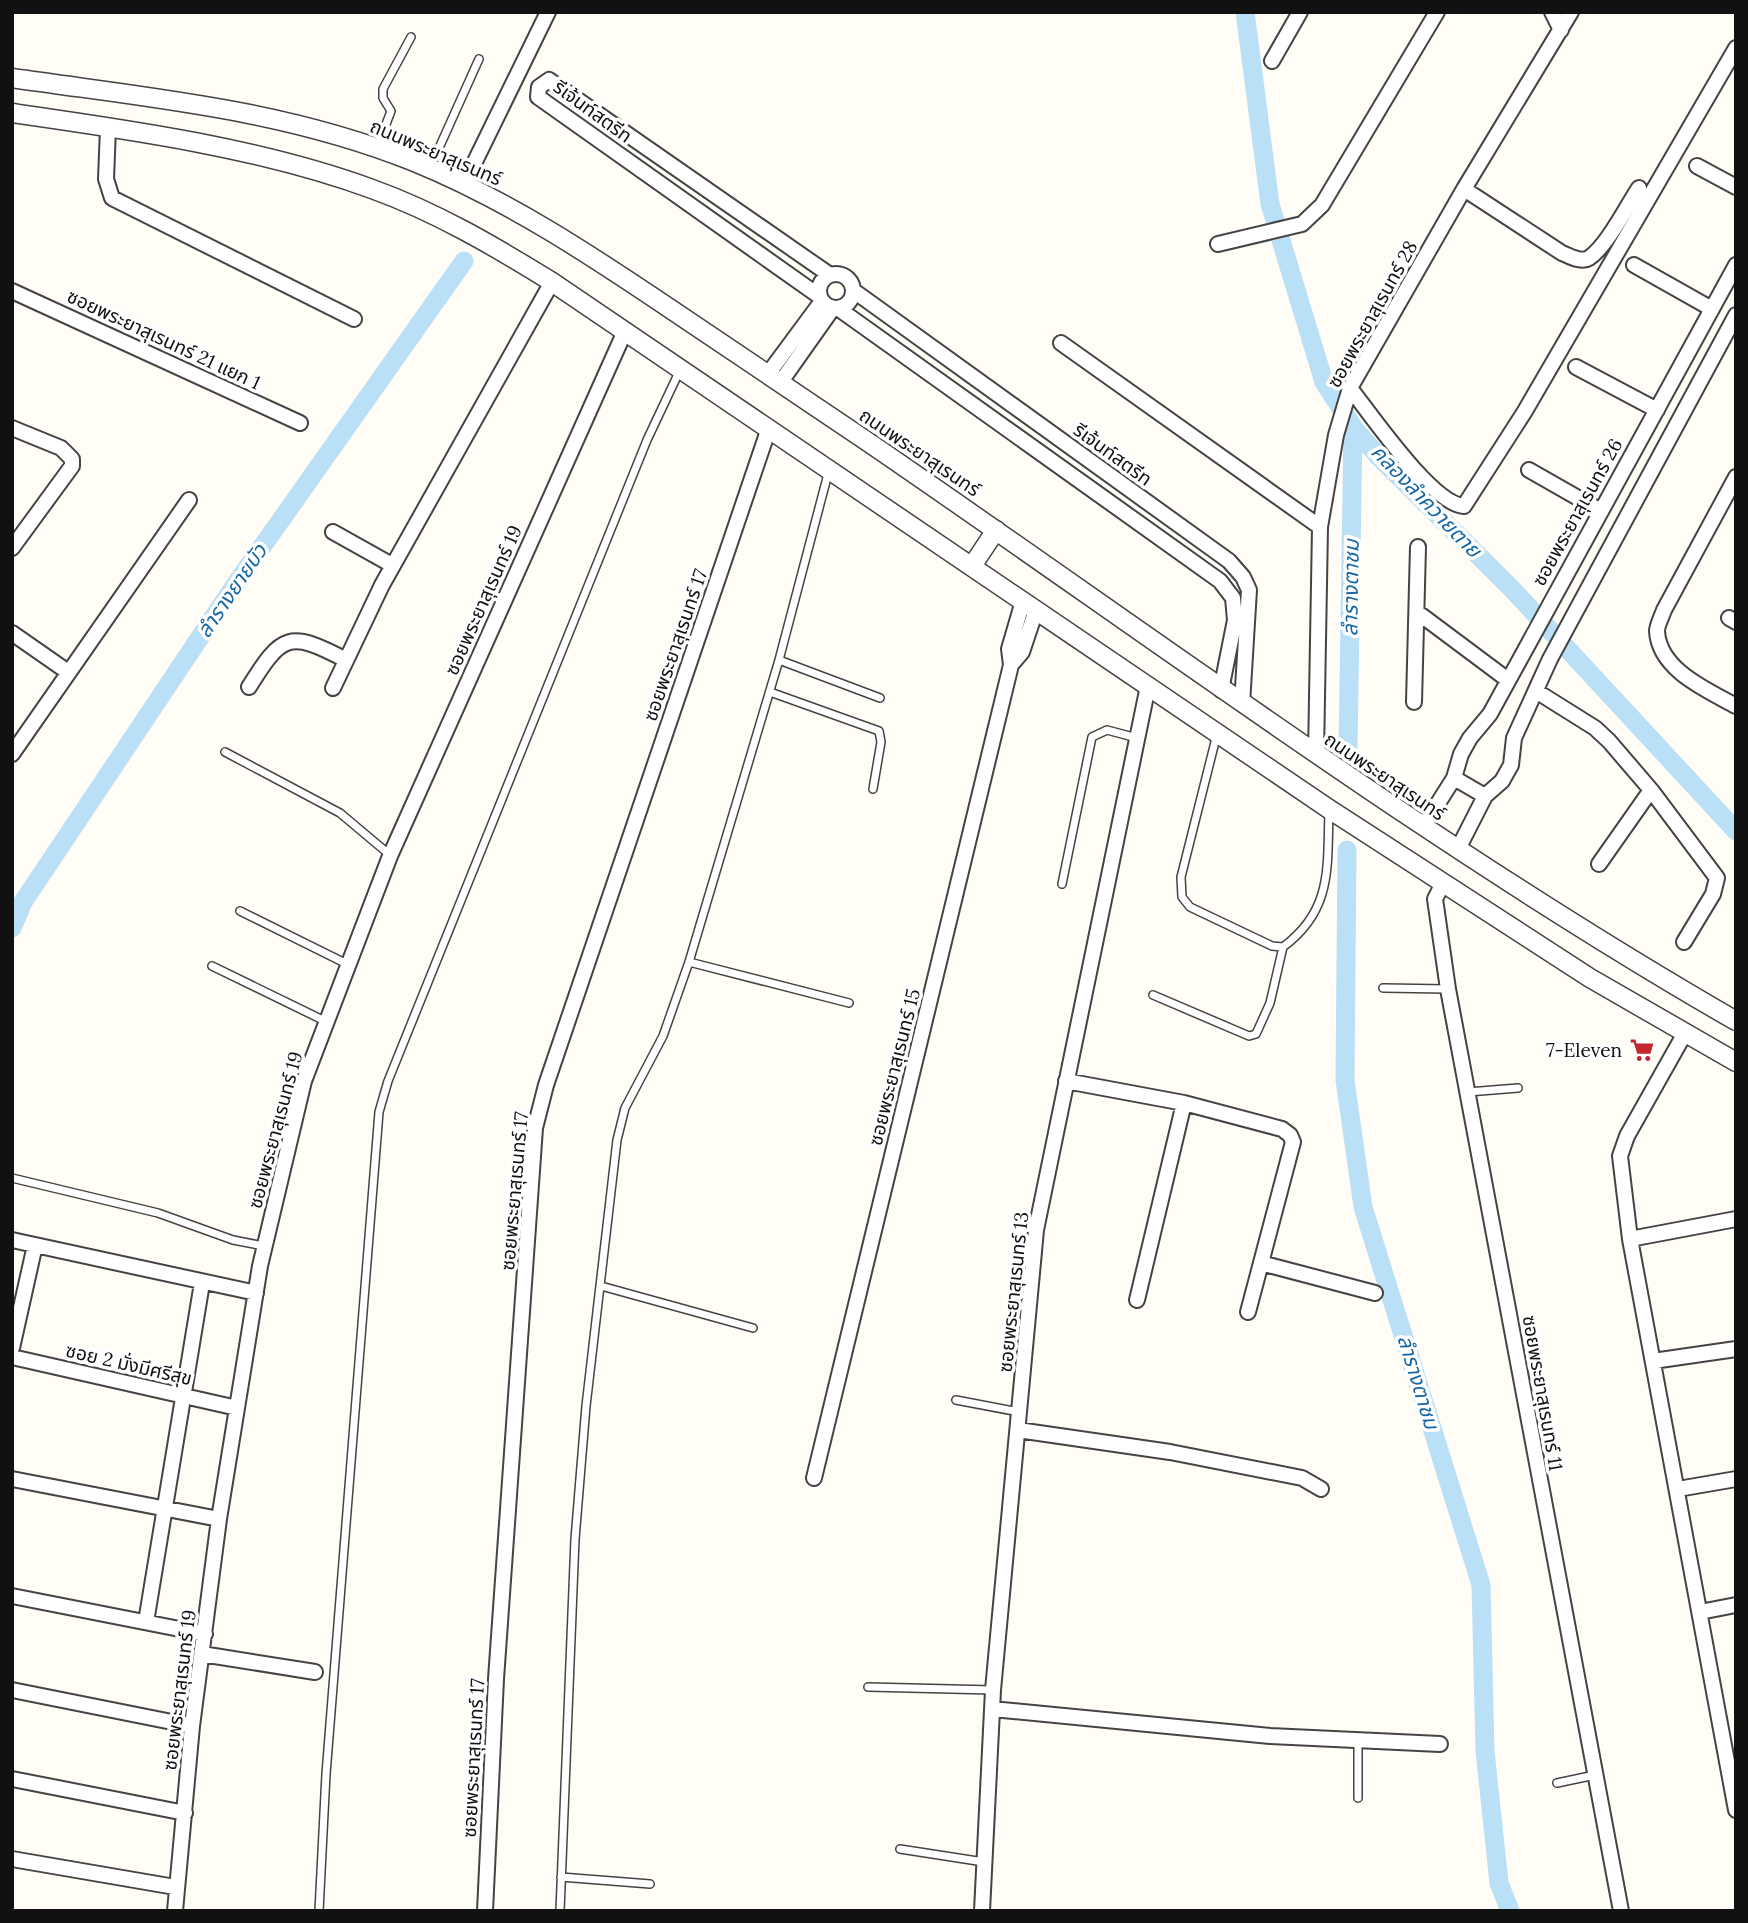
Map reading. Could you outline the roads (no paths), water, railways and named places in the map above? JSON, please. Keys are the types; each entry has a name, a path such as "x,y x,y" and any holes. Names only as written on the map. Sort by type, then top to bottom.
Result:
{"street":[{"path":"464,184 548,12"},
{"path":"1272,61 1300,12"},
{"path":"1218,244 1302,224 1322,205 1437,12"},
{"path":"1552,12 1561,30"},
{"name":"ซอยพระยาสุเรนทร์ 28","path":"1316,754 1320,527 1336,435 1349,393 1464,189 1572,12"},
{"path":"1349,393 1397,450 1444,499 1454,506 1464,506 1525,411 1736,48"},
{"name":"ถนนพระยาสุเรนทร์","path":"12,78 245,111 313,126 377,148 464,184 589,254 996,530 1221,690 1423,827 1659,977 1736,1021"},
{"name":"รีเจ้นท์สตรีท","path":"1221,690 1235,620 1233,598 1220,581 538,97 539,86 549,80 830,275 846,276 854,290 1229,561 1243,577 1249,590 1242,704"},
{"path":"12,113 259,156 372,189 453,224 552,282 1329,809 1590,978 1736,1062"},
{"path":"108,128 106,179 112,198 354,319"},
{"path":"1698,166 1736,187"},
{"path":"1464,189 1562,253 1580,260 1589,258 1639,188"},
{"path":"1634,265 1712,309"},
{"name":"ซอยพระยาสุเรนทร์ 26","path":"1423,827 1454,778 1461,754 1490,714 1555,590 1736,265"},
{"path":"828,303 819,286 830,275"},
{"path":"333,688 392,565 552,282"},
{"name":"ซอยพระยาสุเรนทร์ 21 แยก 1","path":"12,290 300,423"},
{"path":"774,378 828,303 851,300 854,290"},
{"path":"1458,849 1485,796 1502,781 1511,765 1514,737 1550,659 1736,315"},
{"name":"ซอยพระยาสุเรนทร์ 19","path":"175,1911 175,1887 185,1813 192,1726 219,1519 265,1246 304,1081 390,856 625,331"},
{"path":"1061,343 1320,527"},
{"path":"1576,367 1657,410"},
{"path":"12,428 61,448 72,459 72,466 12,548"},
{"name":"ซอยพระยาสุเรนทร์ 17","path":"485,1911 496,1679 536,1128 546,1085 769,428"},
{"path":"1639,441 1662,449"},
{"path":"1529,470 1601,511"},
{"path":"1736,477 1664,610 1657,630 1662,649 1678,670 1690,681 1736,706"},
{"path":"12,754 189,500"},
{"path":"972,566 996,530"},
{"path":"333,532 392,565"},
{"path":"1414,702 1418,547"},
{"name":"ซอยพระยาสุเรนทร์ 15","path":"814,1478 1011,665 1022,652 1029,606"},
{"path":"1417,612 1508,680"},
{"path":"12,633 68,672"},
{"path":"249,687 272,650 284,642 300,641 318,645 346,660"},
{"name":"ซอยพระยาสุเรนทร์ 13","path":"982,1911 993,1690 1037,1230 1148,686"},
{"path":"1536,691 1595,728 1651,790 1717,878 1713,894 1684,942"},
{"path":"1454,778 1485,796"},
{"path":"1599,864 1651,790"},
{"name":"ซอยพระยาสุเรนทร์ 11","path":"1443,883 1435,899 1448,989 1621,1911"},
{"path":"1685,1032 1627,1136 1620,1156 1630,1239 1700,1612 1729,1738 1736,1810"},
{"path":"1066,1082 1184,1103 1282,1129 1290,1135 1293,1142 1248,1312"},
{"path":"1137,1300 1184,1103"},
{"path":"1630,1239 1736,1219"},
{"path":"12,1240 256,1293"},
{"path":"12,1348 34,1245"},
{"path":"1261,1263 1374,1293"},
{"path":"146,1622 167,1510 202,1283"},
{"path":"1653,1361 1736,1349"},
{"name":"ซอย 2 มั่งมีศรีสุข","path":"12,1357 237,1408"},
{"path":"1018,1430 1170,1452 1302,1478 1321,1489"},
{"path":"12,1479 219,1519"},
{"path":"1678,1489 1736,1479"},
{"path":"12,1596 205,1634"},
{"path":"1700,1612 1736,1605"},
{"path":"202,1654 316,1672"},
{"path":"12,1690 192,1726"},
{"path":"992,1709 1122,1724 1440,1744"},
{"path":"12,1779 185,1813"},
{"path":"12,1859 175,1887"}],"lane":[{"path":"377,148 391,111 383,98 383,89 411,37"},
{"path":"429,168 479,59"},
{"path":"319,1911 326,1774 379,1112 388,1081 647,440 681,369"},
{"path":"560,1911 575,1539 586,1406 617,1140 625,1108 663,1036 689,962 779,660 829,470"},
{"path":"779,660 880,698"},
{"path":"769,692 879,731 881,743 873,789"},
{"path":"1062,884 1092,737 1107,730 1137,738"},
{"path":"1217,733 1181,877 1182,897 1200,914 1272,946 1283,947"},
{"path":"225,752 340,813 390,856"},
{"path":"1153,995 1249,1036 1256,1034 1270,1003 1283,947 1306,923 1327,886 1329,809"},
{"path":"240,911 349,965"},
{"path":"689,962 849,1003"},
{"path":"212,966 327,1023"},
{"path":"1383,988 1448,989"},
{"path":"1468,1092 1518,1088"},
{"path":"12,1178 158,1213 233,1240 265,1246"},
{"path":"601,1286 753,1328"},
{"path":"956,1400 1020,1412"},
{"path":"868,1687 993,1690"},
{"path":"1358,1740 1358,1798"},
{"path":"1558,1783 1595,1775"},
{"path":"900,1849 984,1862"},
{"path":"561,1877 650,1884"}],"waterway":[{"name":"คลองลำควายตาย","path":"1245,12 1270,204 1324,382 1353,427 1379,457 1512,589 1736,831"},
{"name":"ลำรางยายบัว","path":"12,928 23,902 235,585 464,261"},
{"name":"ลำรางตาชม","path":"1348,749 1353,427"},
{"name":"ลำรางตาชม","path":"1347,850 1345,1080 1363,1207 1481,1585 1485,1751 1499,1883 1510,1911"}],"place":[{"name":"7-Eleven","path":"1642,1050"}]}
